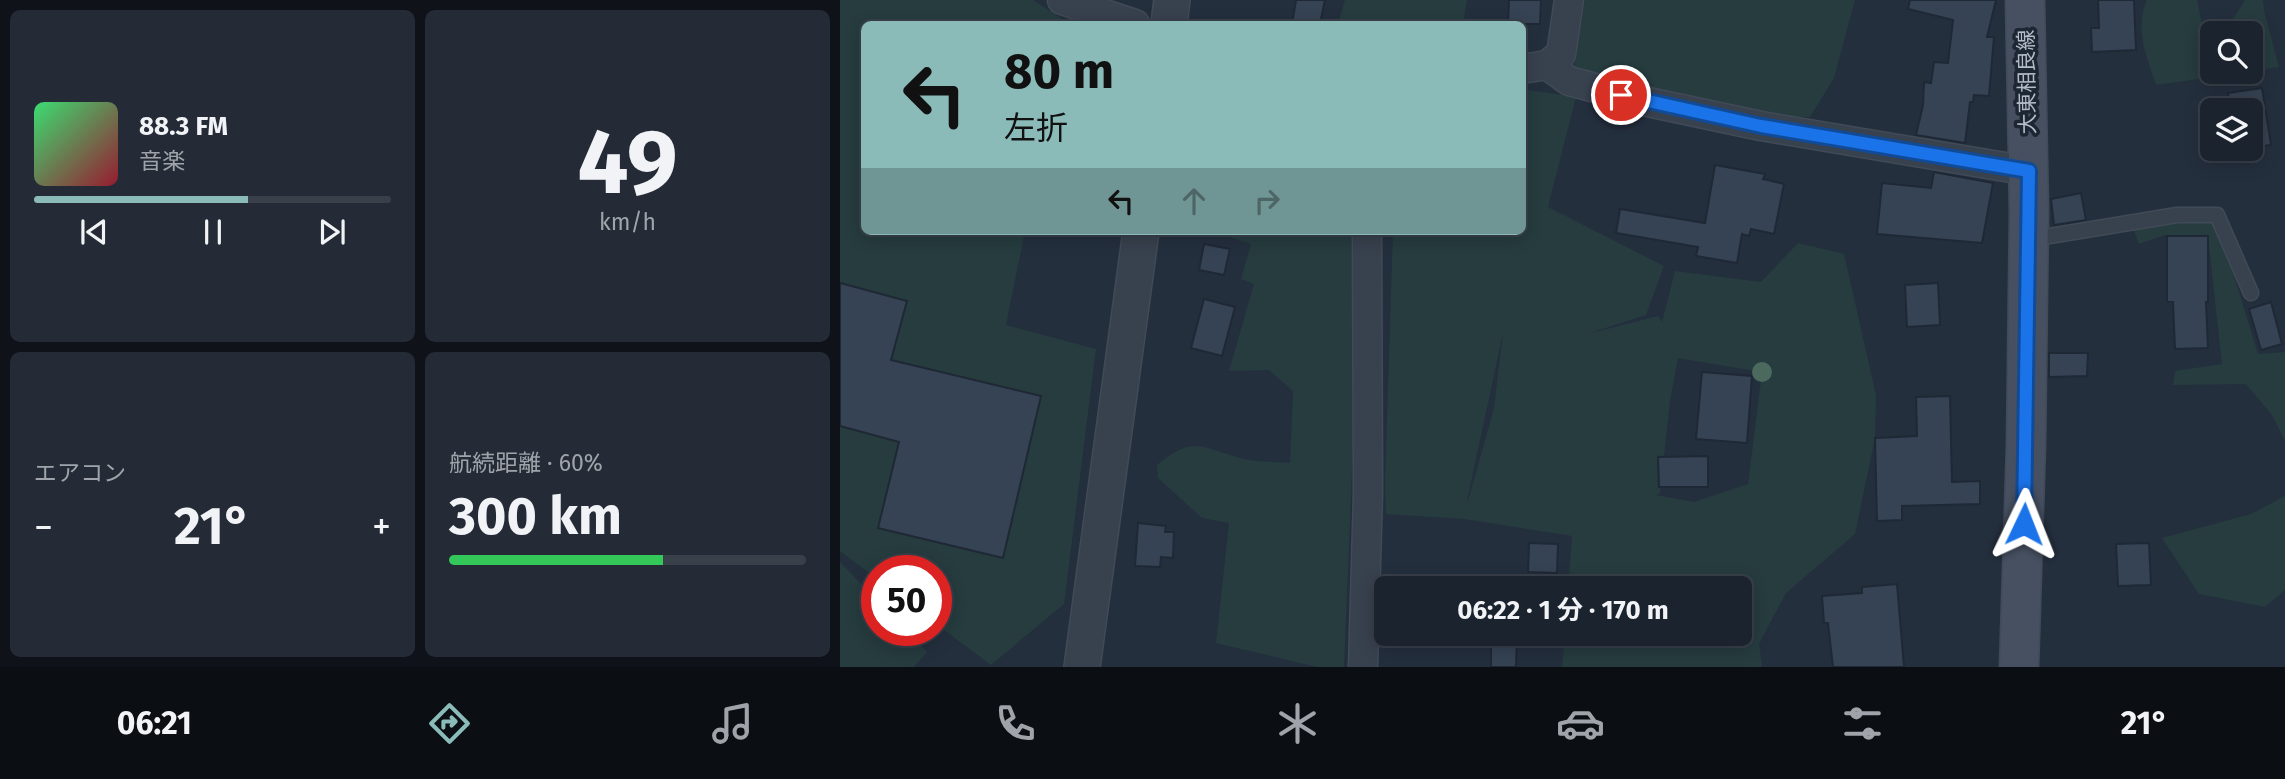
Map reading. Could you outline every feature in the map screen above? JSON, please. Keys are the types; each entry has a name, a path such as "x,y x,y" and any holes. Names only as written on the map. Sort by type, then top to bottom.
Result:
{"main road":[{"name":"大東相良線","path":"2020,667 2029,239 2025,0"}],"street":[{"path":"1062,0 1126,21"},
{"path":"1169,21 1172,0"},
{"path":"1535,67 1561,54 1569,0"},
{"path":"1535,67 1569,81 1648,102 1761,126 2029,171"},
{"path":"1082,667 1140,235"},
{"path":"1363,667 1368,493 1367,235"}],"lane":[{"path":"2029,239 2177,215 2217,215 2251,292"}],"green space":[{"path":"840,0 1033,0 1065,21 861,21 861,235 1024,235 1006,325 1096,349 1064,604 991,665 952,636 952,555 861,555 861,567 840,551"},
{"path":"1345,0 1467,0 1464,21 1339,21"},
{"path":"1585,0 1855,0 1834,78 1810,117 1790,117 1749,108 1679,100 1573,73"},
{"path":"2147,0 2197,0 2201,21 2200,79 2156,85 2142,32 2143,11"},
{"path":"2245,0 2263,0 2279,67 2263,69 2263,21 2232,21"},
{"path":"1526,89 1576,97 1548,207 1664,266 1646,315 1587,334 1658,316 1662,322 1675,271 1761,282 1798,243 1844,254 1876,395 1875,438 1855,534 1786,593 1759,644 1762,667 1562,667 1564,646 1752,646 1752,576 1569,576 1572,536 1464,519 1386,514 1393,235 1526,235","holes":["1503,333 1494,408 1467,501","1678,358 1762,372 1748,484 1694,502 1656,495 1660,493 1670,401"]},
{"path":"2212,219 2223,240 2258,354 2285,352 2285,441 2272,415 2246,384 2173,385 2175,371 2222,364 2208,237 2165,235 2139,244 2132,226"},
{"path":"1224,235 1362,235 1344,667 1317,667 1216,643 1229,523 1202,518 1158,478 1157,465 1180,450 1197,446 1240,458 1290,463 1293,391 1269,370 1229,371 1254,284 1241,279 1251,244"},
{"path":"2285,496 2285,590 2265,607 2199,594 2162,538 2251,514"},
{"path":"840,562 861,584 861,646 921,646 927,652 914,667 840,667"}],"building":[{"path":"1296,0 1325,0 1321,21 1292,21"},
{"path":"1509,0 1541,0 1540,24 1508,21"},
{"path":"1910,0 1996,0 1987,37 1994,37 1989,96 1974,95 1973,102 1970,102 1965,143 1916,135 1923,105 1924,82 1931,83 1934,62 1948,63 1953,20 1908,9"},
{"path":"2098,0 2134,0 2136,50 2092,52 2091,28 2099,28"},
{"path":"2262,88 2271,145 2263,146 2263,98 2229,98 2228,93"},
{"path":"1715,165 1765,174 1763,179 1784,184 1774,234 1751,229 1749,236 1742,234 1737,263 1696,256 1698,247 1616,233 1620,209 1705,223"},
{"path":"1934,172 1993,183 1982,243 1877,234 1882,183 1931,188"},
{"path":"2081,193 2086,220 2054,225 2051,199"},
{"path":"2167,236 2208,236 2208,348 2175,349 2173,302 2167,302"},
{"path":"1204,244 1230,249 1224,275 1199,270"},
{"path":"840,283 907,301 891,360 1041,396 1003,558 878,528 899,442 840,426"},
{"path":"1938,283 1940,325 1907,327 1905,285"},
{"path":"1204,299 1235,307 1222,356 1191,348"},
{"path":"2271,302 2282,344 2261,350 2249,309"},
{"path":"2049,353 2088,353 2087,376 2049,377"},
{"path":"1702,372 1752,376 1747,443 1696,439"},
{"path":"1950,396 1952,482 1980,481 1980,504 1902,506 1902,520 1877,521 1875,438 1917,436 1916,397"},
{"path":"1708,456 1708,487 1659,487 1658,457"},
{"path":"1138,523 1166,526 1165,532 1174,532 1173,558 1161,557 1160,567 1135,566"},
{"path":"1529,543 1558,544 1557,573 1528,572"},
{"path":"2149,543 2151,585 2118,586 2116,544"},
{"path":"1897,584 1904,667 1833,667 1828,623 1824,623 1822,596 1862,593 1862,587"},
{"path":"1491,646 1517,646 1516,667 1491,667"}],"route":[{"path":"1621,95 1761,126 2029,171 2024,524"}]}
